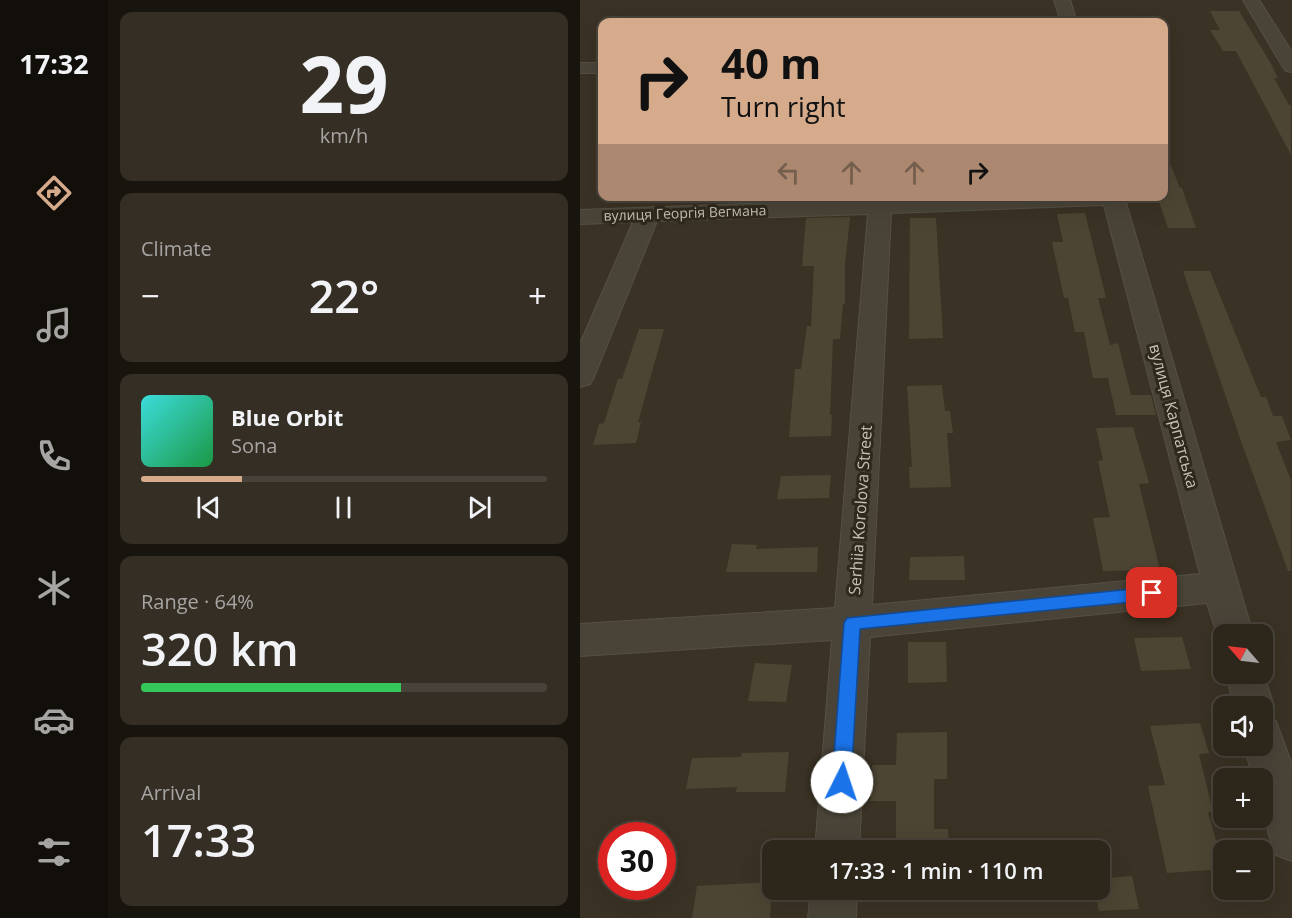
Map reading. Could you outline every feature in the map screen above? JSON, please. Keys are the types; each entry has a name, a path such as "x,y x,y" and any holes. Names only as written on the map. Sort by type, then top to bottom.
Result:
{"street":[{"path":"1062,0 1068,18"},
{"path":"1251,0 1291,67"},
{"path":"580,68 598,68"},
{"name":"вулиця Георгія Вегмана","path":"580,217 1009,201"},
{"name":"вулиця Карпатська","path":"1114,201 1231,624"},
{"name":"Serhiia Korolova Street","path":"838,840 880,206"},
{"path":"580,377 648,214"},
{"path":"580,640 852,623 1221,587"},
{"path":"1268,756 1291,839"},
{"path":"832,918 833,900"}],"building":[{"path":"1210,11 1239,11 1270,62 1278,78 1274,78 1291,105 1291,155 1236,51 1223,51 1210,30 1220,30"},
{"path":"1168,159 1180,188 1182,188 1196,228 1168,228 1159,201 1168,201"},
{"path":"1085,213 1106,298 1098,298 1110,345 1118,343 1131,395 1151,395 1156,415 1116,415 1108,378 1093,378 1084,332 1075,332 1068,298 1064,298 1052,242 1063,242 1057,214"},
{"path":"850,217 845,265 845,304 843,304 840,339 833,339 831,436 789,437 795,369 801,369 807,326 811,326 814,266 802,266 806,218"},
{"path":"910,218 936,218 943,338 909,339"},
{"path":"1183,271 1210,271 1261,397 1266,397 1273,416 1282,416 1291,440 1276,442 1291,480 1291,571 1288,571 1241,441"},
{"path":"639,329 664,329 638,422 641,422 636,443 593,445 599,424 604,423 618,379 622,379"},
{"path":"942,385 945,411 950,411 953,433 947,433 951,487 910,488 909,467 912,467 907,386"},
{"path":"1133,427 1149,483 1139,484 1160,570 1103,571 1093,518 1110,517 1098,461 1103,460 1096,428"},
{"path":"831,475 829,498 777,499 781,476"},
{"path":"732,544 757,545 756,549 818,547 817,572 726,572"},
{"path":"964,556 965,580 909,580 910,557"},
{"path":"1182,637 1191,669 1141,671 1134,638"},
{"path":"908,642 946,642 947,682 908,683"},
{"path":"755,663 792,665 786,702 748,701"},
{"path":"1200,723 1209,753 1199,754 1213,812 1208,812 1216,840 1213,840 1213,870 1167,873 1148,786 1165,785 1150,726"},
{"path":"947,732 947,779 934,779 934,829 948,829 949,840 896,840 896,801 870,801 872,765 896,765 897,733"},
{"path":"789,752 785,792 736,792 737,787 686,789 692,758 741,757 742,753"},
{"path":"1132,876 1139,909 1099,911 1097,900 1110,900 1110,878"},
{"path":"762,883 762,900 771,900 770,918 692,918 697,886"}],"route":[{"path":"842,782 852,623 1152,593"}]}
